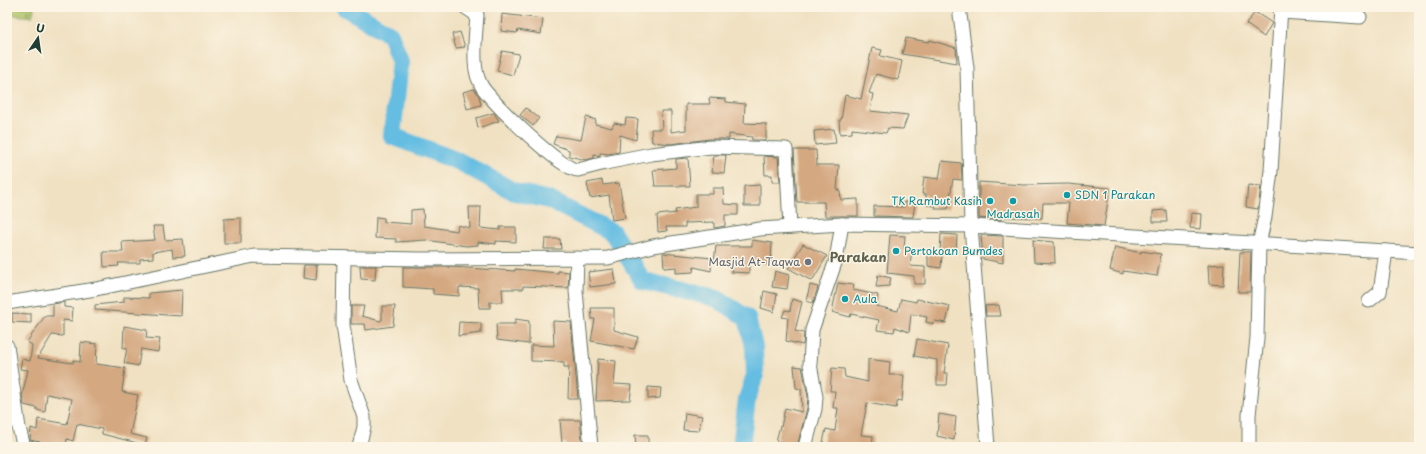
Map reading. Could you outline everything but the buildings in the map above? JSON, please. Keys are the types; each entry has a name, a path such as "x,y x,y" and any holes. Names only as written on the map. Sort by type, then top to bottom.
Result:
{"street":[{"path":"465,7 477,15 476,70 485,91 546,151 564,165 574,171 651,154 711,147 786,149 790,227"},
{"path":"959,7 967,68 971,226 988,447"},
{"path":"1250,447 1249,415 1257,338 1259,244 1265,217 1271,171 1281,10 1360,17"},
{"path":"805,447 815,409 816,397 810,364 812,330 836,260 842,224"},
{"path":"7,303 96,289 254,256 344,258 608,258 662,244 760,229 842,224 971,226 1419,253"},
{"path":"1369,301 1380,292 1386,252"},
{"path":"344,258 343,325 351,380 364,417 364,427 359,447"},
{"path":"577,258 576,291 591,447"},
{"path":"7,346 19,428 24,447"}],"green space":[{"path":"7,7 34,8 32,17 7,14"}],"waterway":[{"path":"344,7 390,34 400,61 392,136 460,162 515,192 549,200 612,232 643,281 716,298 747,318 754,347 755,375 747,399 741,447"}],"place":[{"name":"SDN 1 Parakan","path":"1067,195"},
{"name":"TK Rambut Kasih","path":"990,201"},
{"name":"Madrasah","path":"1013,201"},
{"name":"Pertokoan Bumdes","path":"896,251"},
{"name":"Masjid At-Taqwa","path":"808,262"},
{"name":"Aula","path":"845,299"}],"district":[{"name":"Parakan","path":"858,257"}]}
